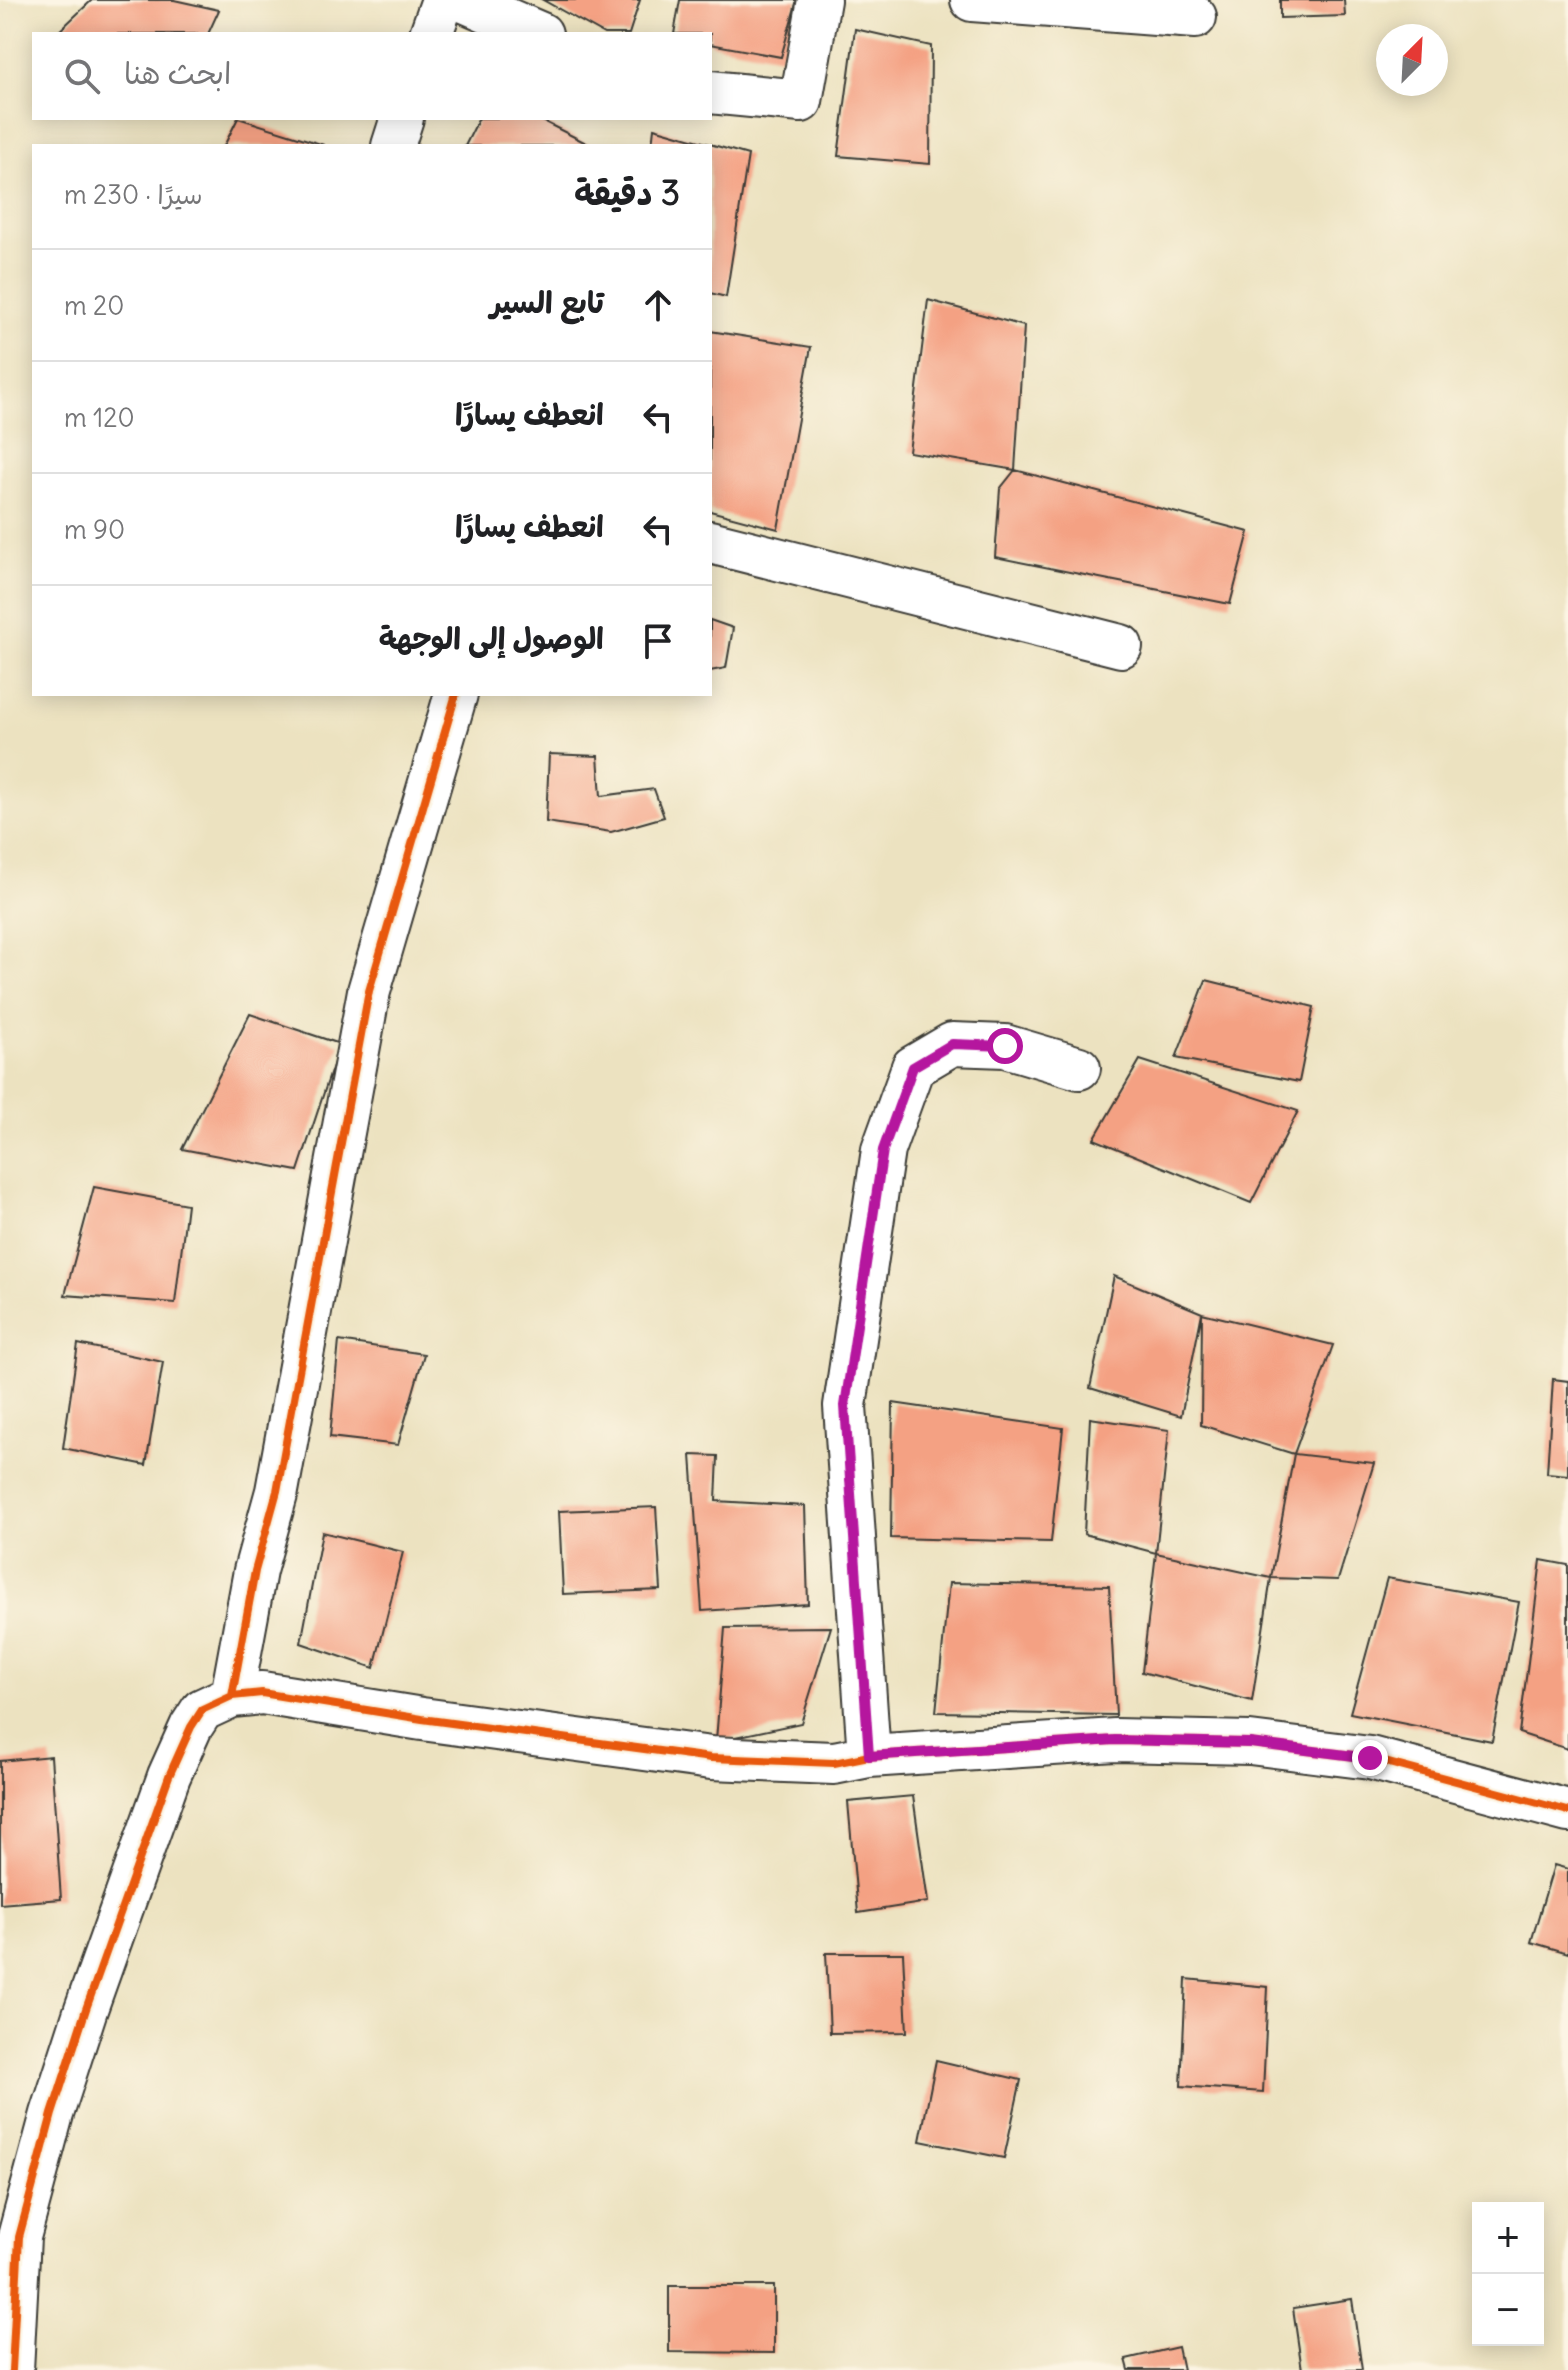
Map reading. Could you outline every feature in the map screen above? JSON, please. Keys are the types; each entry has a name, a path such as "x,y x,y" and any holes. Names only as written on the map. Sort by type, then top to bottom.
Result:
{"street":[{"path":"432,32 443,0"},
{"path":"462,0 536,32"},
{"path":"712,92 801,101 819,0"},
{"path":"972,0 1195,17"},
{"path":"394,144 401,120"},
{"path":"712,543 1121,646"},
{"path":"232,1696 255,1571 277,1491 369,991 455,696"},
{"path":"869,1756 845,1406 883,1150 913,1067 952,1044 1005,1046 1079,1068"},
{"path":"12,2370 19,2237 52,2114 81,2024 169,1776 191,1727 202,1710 232,1696 262,1693 422,1719 711,1758 834,1763 869,1756 1115,1740 1250,1743 1370,1758 1568,1811"}],"building":[{"path":"92,0 174,0 219,10 209,32 58,32"},
{"path":"543,0 640,0 630,32 600,32"},
{"path":"680,0 797,0 781,57 712,44 712,32 674,32"},
{"path":"1280,0 1344,0 1345,16 1280,18"},
{"path":"855,29 931,46 930,164 838,156"},
{"path":"237,120 244,120 321,144 225,144"},
{"path":"478,120 541,120 588,144 466,144"},
{"path":"654,128 710,144 652,144"},
{"path":"712,145 748,155 726,297 712,294"},
{"path":"928,300 1024,326 1015,470 909,452"},
{"path":"712,331 811,347 778,529 712,512"},
{"path":"1015,470 1249,532 1230,604 995,557 1000,489"},
{"path":"712,621 733,628 726,668 712,671"},
{"path":"549,754 598,756 601,796 654,789 664,817 611,832 546,822"},
{"path":"1206,980 1314,1007 1299,1082 1176,1058"},
{"path":"250,1014 340,1044 298,1171 182,1149"},
{"path":"1140,1060 1298,1111 1251,1203 1094,1139"},
{"path":"94,1187 187,1204 175,1303 65,1295"},
{"path":"1114,1276 1202,1313 1181,1416 1090,1388"},
{"path":"1202,1313 1333,1345 1294,1454 1201,1425"},
{"path":"339,1341 424,1354 398,1445 330,1437"},
{"path":"78,1344 163,1362 146,1465 63,1448"},
{"path":"1553,1379 1568,1381 1568,1475 1547,1473"},
{"path":"893,1403 1063,1428 1051,1542 891,1538"},
{"path":"1090,1418 1169,1430 1156,1553 1084,1534"},
{"path":"1294,1454 1374,1463 1338,1580 1271,1578"},
{"path":"691,1455 718,1456 716,1501 805,1506 808,1604 702,1611"},
{"path":"656,1507 661,1590 563,1594 559,1511"},
{"path":"322,1532 403,1552 374,1668 301,1643"},
{"path":"1156,1553 1271,1578 1252,1701 1142,1672"},
{"path":"1541,1560 1568,1565 1568,1749 1519,1733"},
{"path":"1387,1578 1519,1602 1492,1741 1350,1713"},
{"path":"949,1583 1109,1586 1116,1715 936,1712"},
{"path":"831,1627 801,1723 716,1741 725,1628"},
{"path":"51,1756 61,1899 0,1904 0,1761"},
{"path":"913,1796 928,1902 858,1913 848,1802"},
{"path":"1554,1865 1568,1869 1568,1953 1531,1942"},
{"path":"826,1953 903,1953 907,2032 830,2033"},
{"path":"1186,1979 1268,1987 1263,2092 1181,2086"},
{"path":"936,2060 1021,2080 1004,2158 920,2141"},
{"path":"669,2286 774,2286 774,2353 669,2352"},
{"path":"1352,2299 1362,2370 1302,2370 1293,2308"},
{"path":"1178,2347 1183,2370 1129,2370 1126,2359"}],"cycle path":[{"path":"232,1696 255,1571 277,1491 369,991 455,696"},
{"path":"12,2370 19,2237 52,2114 86,2009 169,1776 191,1727 202,1710 232,1696 262,1693 422,1719 711,1758 834,1763 869,1756 1115,1740 1250,1743 1370,1758 1568,1811"}],"route":[{"path":"1005,1046 952,1044 913,1067 883,1150 845,1406 869,1756 1115,1740 1250,1743 1370,1758"}]}
